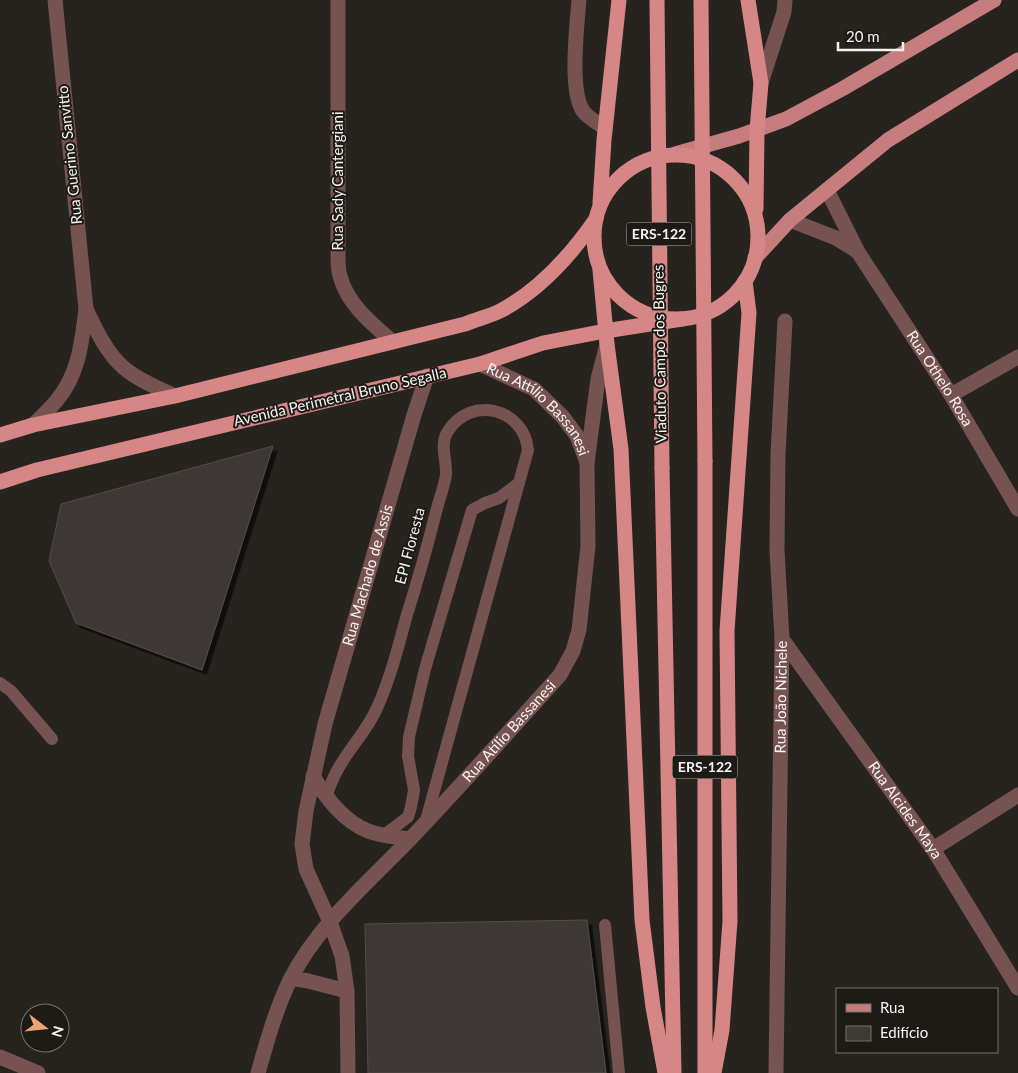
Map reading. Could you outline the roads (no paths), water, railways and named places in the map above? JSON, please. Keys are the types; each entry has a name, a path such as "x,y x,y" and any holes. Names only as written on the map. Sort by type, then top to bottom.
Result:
{"highway":[{"path":"619,0 594,245 600,270 606,337 621,449 642,920 653,1007 665,1073"},
{"name":"Viaduto Campo dos Bugres","path":"657,0 662,468 674,1073"},
{"name":"ERS-122","path":"701,0 705,461 705,1073"},
{"path":"600,270 614,291 634,308 657,317 682,319 707,313 728,300 745,281 755,258 758,237 755,216 757,130 761,83 748,0"},
{"path":"0,435 33,425 175,396 393,342 465,324 500,311 520,300 550,274 577,246 613,184 631,168 652,158 675,154 697,157 717,165 734,178 747,196 755,216"},
{"path":"714,1073 722,1030 730,921 727,631 749,313 745,281"},
{"name":"Avenida Perimetral Bruno Segalla","path":"0,482 37,470 480,364 543,342 606,337 682,319"}],"main road":[{"path":"675,154 757,130 786,119 842,89 994,0"},
{"path":"755,258 790,220 888,140 1018,60"}],"street":[{"name":"Rua Guerino Sanvitto","path":"33,425 58,400 74,373 82,343 86,309 55,0"},
{"name":"Rua Sady Cantergiani","path":"338,0 338,256 340,276 348,297 373,325 393,342"},
{"path":"579,0 575,88 580,106 585,114 605,128"},
{"path":"761,83 784,12 786,0"},
{"name":"Rua Othelo Rosa","path":"827,190 858,252 950,396 1018,509"},
{"name":"Rua Othelo Rosa","path":"790,220 836,238 858,252"},
{"name":"Rua Guerino Sanvitto","path":"86,309 98,336 123,367 146,382 175,396"},
{"name":"Rua João Nichele","path":"778,1071 782,639 777,550 778,454 785,321"},
{"name":"Rua Atílio Bassanesi","path":"330,922 424,824 560,675 573,651 579,630 588,546 588,463 598,378 606,337"},
{"path":"950,396 1018,356"},
{"name":"Rua Attílio Bassanesi","path":"480,364 534,390 563,417 577,436 588,463"},
{"name":"Rua Machado de Assis","path":"348,1073 347,991 342,956 330,922 306,869 302,844 306,811 325,724 414,415 427,376"},
{"name":"Rua Alcides Maya","path":"782,639 933,849 1018,988"},
{"path":"313,776 326,796 352,823 368,831 410,839"},
{"path":"933,849 1018,795"},
{"path":"258,1073 275,1014 291,978 330,922"},
{"path":"291,978 347,991"},
{"path":"0,1057 38,1073"}],"lane":[{"name":"EPI Floresta","path":"326,796 338,768 372,719 388,681 446,475 443,445 446,433 454,423 478,410 503,413 512,419 523,431 528,450 424,824"},
{"path":"384,835 408,817 411,807 414,790 408,756 409,737 425,669 472,510 499,498 519,483"},
{"path":"0,683 11,691 52,739"},
{"path":"605,925 619,1073"}]}
